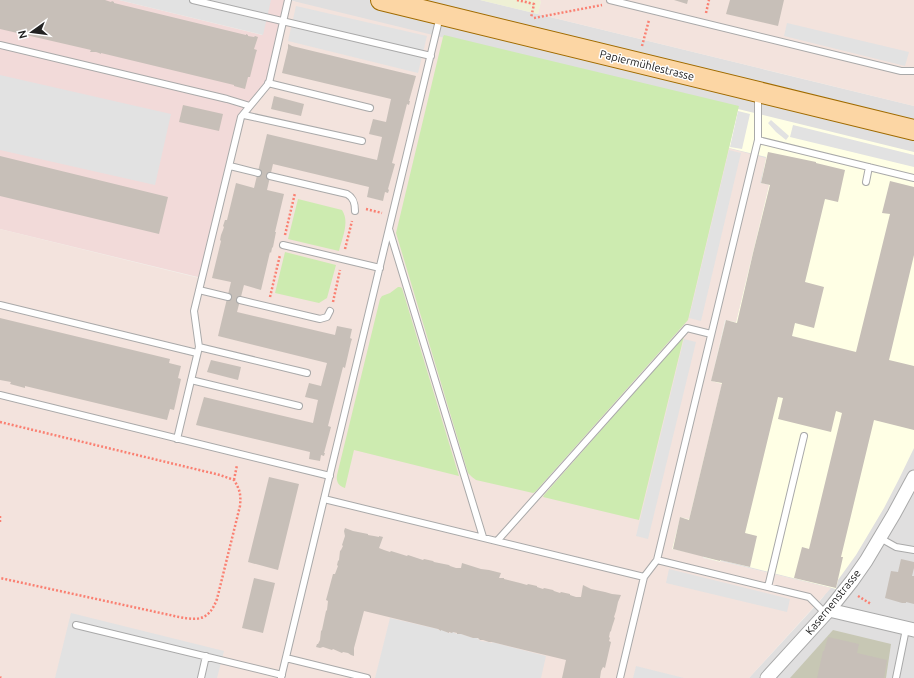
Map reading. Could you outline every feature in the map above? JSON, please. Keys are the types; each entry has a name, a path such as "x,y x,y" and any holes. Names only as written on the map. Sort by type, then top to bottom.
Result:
{"main road":[{"name":"Papiermühlestrasse","path":"381,0 914,130"}],"street":[{"name":"Kasernenstrasse","path":"767,678 828,612 852,581 880,538 914,477"},
{"path":"828,612 910,629"}],"lane":[{"path":"193,0 431,56"},
{"path":"177,439 198,350 194,311 241,118 268,83 288,0"},
{"path":"610,0 901,71 914,71"},
{"path":"76,625 206,656 281,676 441,15"},
{"path":"0,45 227,99 250,106"},
{"path":"268,83 370,108"},
{"path":"620,678 644,577 657,560 758,140 757,91"},
{"path":"244,115 362,142"},
{"path":"758,140 914,178"},
{"path":"230,166 258,172"},
{"path":"866,182 869,167"},
{"path":"270,176 347,194 352,198 355,209"},
{"path":"389,229 483,537"},
{"path":"283,244 380,268"},
{"path":"199,290 228,297"},
{"path":"240,300 320,319 327,317 330,311"},
{"path":"0,305 307,373"},
{"path":"497,541 687,328 711,334"},
{"path":"191,380 299,406"},
{"path":"0,395 330,476"},
{"path":"768,587 804,436"},
{"path":"324,499 644,577"},
{"path":"880,538 896,547 914,550"},
{"path":"657,560 809,597 828,612"},
{"path":"896,678 910,629"},
{"path":"202,678 206,656"},
{"path":"286,658 367,678"}],"path":[{"path":"517,0 534,4 530,19 617,2"},
{"path":"641,49 652,10"},
{"path":"355,209 392,215"},
{"path":"0,422 234,480 240,490 241,498 217,599 210,612 200,619 185,618 0,578"},
{"path":"234,480 240,454"},
{"path":"0,516 0,522"}],"shaded area":[{"path":"0,0 119,0 262,35 270,0 287,0 268,82 202,278 0,229"},
{"path":"119,0 271,0 263,35"},
{"path":"289,0 738,109 728,148 766,158 760,183 769,185 736,322 725,320 711,381 722,384 689,519 680,517 672,549 703,556 703,558 831,588 749,678 0,678 0,229 203,279 242,118 270,83"},
{"path":"290,0 480,0 914,106 914,678 749,678 820,601 830,588 672,549 680,517 689,519 721,384 711,381 726,319 736,322 769,185 760,183 728,148"},
{"path":"480,0 538,0 541,1 538,14"},
{"path":"538,0 914,0 914,106 538,14 541,1"},
{"path":"296,6 427,36 418,73 288,41"},
{"path":"787,23 909,52 905,66 784,36"},
{"path":"0,75 171,114 155,185 0,150"},
{"path":"738,109 914,152 914,448 884,508 856,555 838,580 836,589 721,560 720,562 703,556 672,549 680,517 689,519 721,384 711,381 726,320 736,322 769,185 761,183 766,157 729,148"},
{"path":"738,111 750,114 742,149 730,147"},
{"path":"771,120 789,136 786,140 768,123"},
{"path":"793,125 914,155 914,167 790,137"},
{"path":"729,150 741,153 701,321 689,318"},
{"path":"684,339 696,342 648,539 636,536"},
{"path":"669,569 790,599 787,612 666,583"},
{"path":"71,613 224,651 217,678 55,678"},
{"path":"390,618 449,633 453,632 477,638 481,641 492,642 546,656 541,678 375,678"},
{"path":"833,630 891,644 886,678 790,678"},
{"path":"636,666 684,678 633,678"}],"green space":[{"path":"444,35 739,106 688,320 533,493 476,480 468,473 396,233"},
{"path":"298,199 342,210 345,225 339,251 288,239"},
{"path":"285,252 336,265 327,298 319,303 275,293"},
{"path":"398,287 402,288 459,476 354,450 345,488 338,483 337,475 380,299 382,296 390,293"},
{"path":"684,336 639,520 543,497 544,495"}],"building":[{"path":"0,0 112,1 114,3 246,34 248,36 258,37 254,49 257,50 250,77 248,77 245,89 234,85 101,53 90,52 91,50 0,29"},
{"path":"674,0 688,0 687,4"},
{"path":"730,0 784,0 778,26 726,14"},
{"path":"288,44 416,76 409,105 407,104 392,163 395,164 389,190 388,193 385,192 383,201 367,197 369,187 273,164 267,190 284,194 273,247 271,253 270,252 261,290 244,285 237,312 335,335 337,326 352,329 350,338 352,339 345,368 343,367 328,426 331,427 325,453 324,456 321,455 320,461 309,459 310,452 196,425 204,397 313,423 318,400 305,397 309,383 321,386 327,363 218,336 231,282 212,278 223,226 225,220 227,220 236,183 254,188 267,134 377,160 382,137 369,134 373,119 386,122 391,99 282,73"},
{"path":"274,96 304,104 301,116 271,109"},
{"path":"183,105 223,114 219,131 179,122"},
{"path":"768,152 845,170 838,202 825,199 805,282 824,287 814,328 795,323 792,336 856,352 890,214 882,213 890,181 914,187 914,255 889,360 914,366 914,430 874,420 841,557 843,557 836,588 794,578 802,547 809,549 842,413 836,411 831,432 778,419 783,398 778,397 745,533 757,536 750,567 673,549 680,517 689,520 722,383 711,381 726,320 737,323 770,185 761,183"},
{"path":"0,156 168,197 159,234 0,196"},
{"path":"0,318 170,359 169,363 181,366 178,378 181,379 174,410 170,409 167,420 25,386 25,388 10,384 11,382 0,380"},
{"path":"211,360 241,367 238,380 207,372"},
{"path":"269,477 299,484 278,570 248,562"},
{"path":"345,528 368,535 383,537 379,548 390,552 433,561 456,568 461,568 462,563 501,573 499,578 537,586 560,593 570,594 576,597 581,597 583,585 591,589 621,595 610,632 609,641 611,642 605,668 603,667 601,671 600,678 562,678 566,660 480,640 478,638 453,632 449,633 364,611 354,648 354,656 333,649 316,647 320,640 327,610 328,601 326,600 333,574 335,574 338,566 340,551 343,546"},
{"path":"901,559 914,562 912,576 914,576 914,604 906,602 902,603 885,598 891,571 898,572"},
{"path":"254,578 275,583 263,633 242,628"},
{"path":"828,637 859,644 857,653 887,660 884,678 817,678 823,651"}]}
